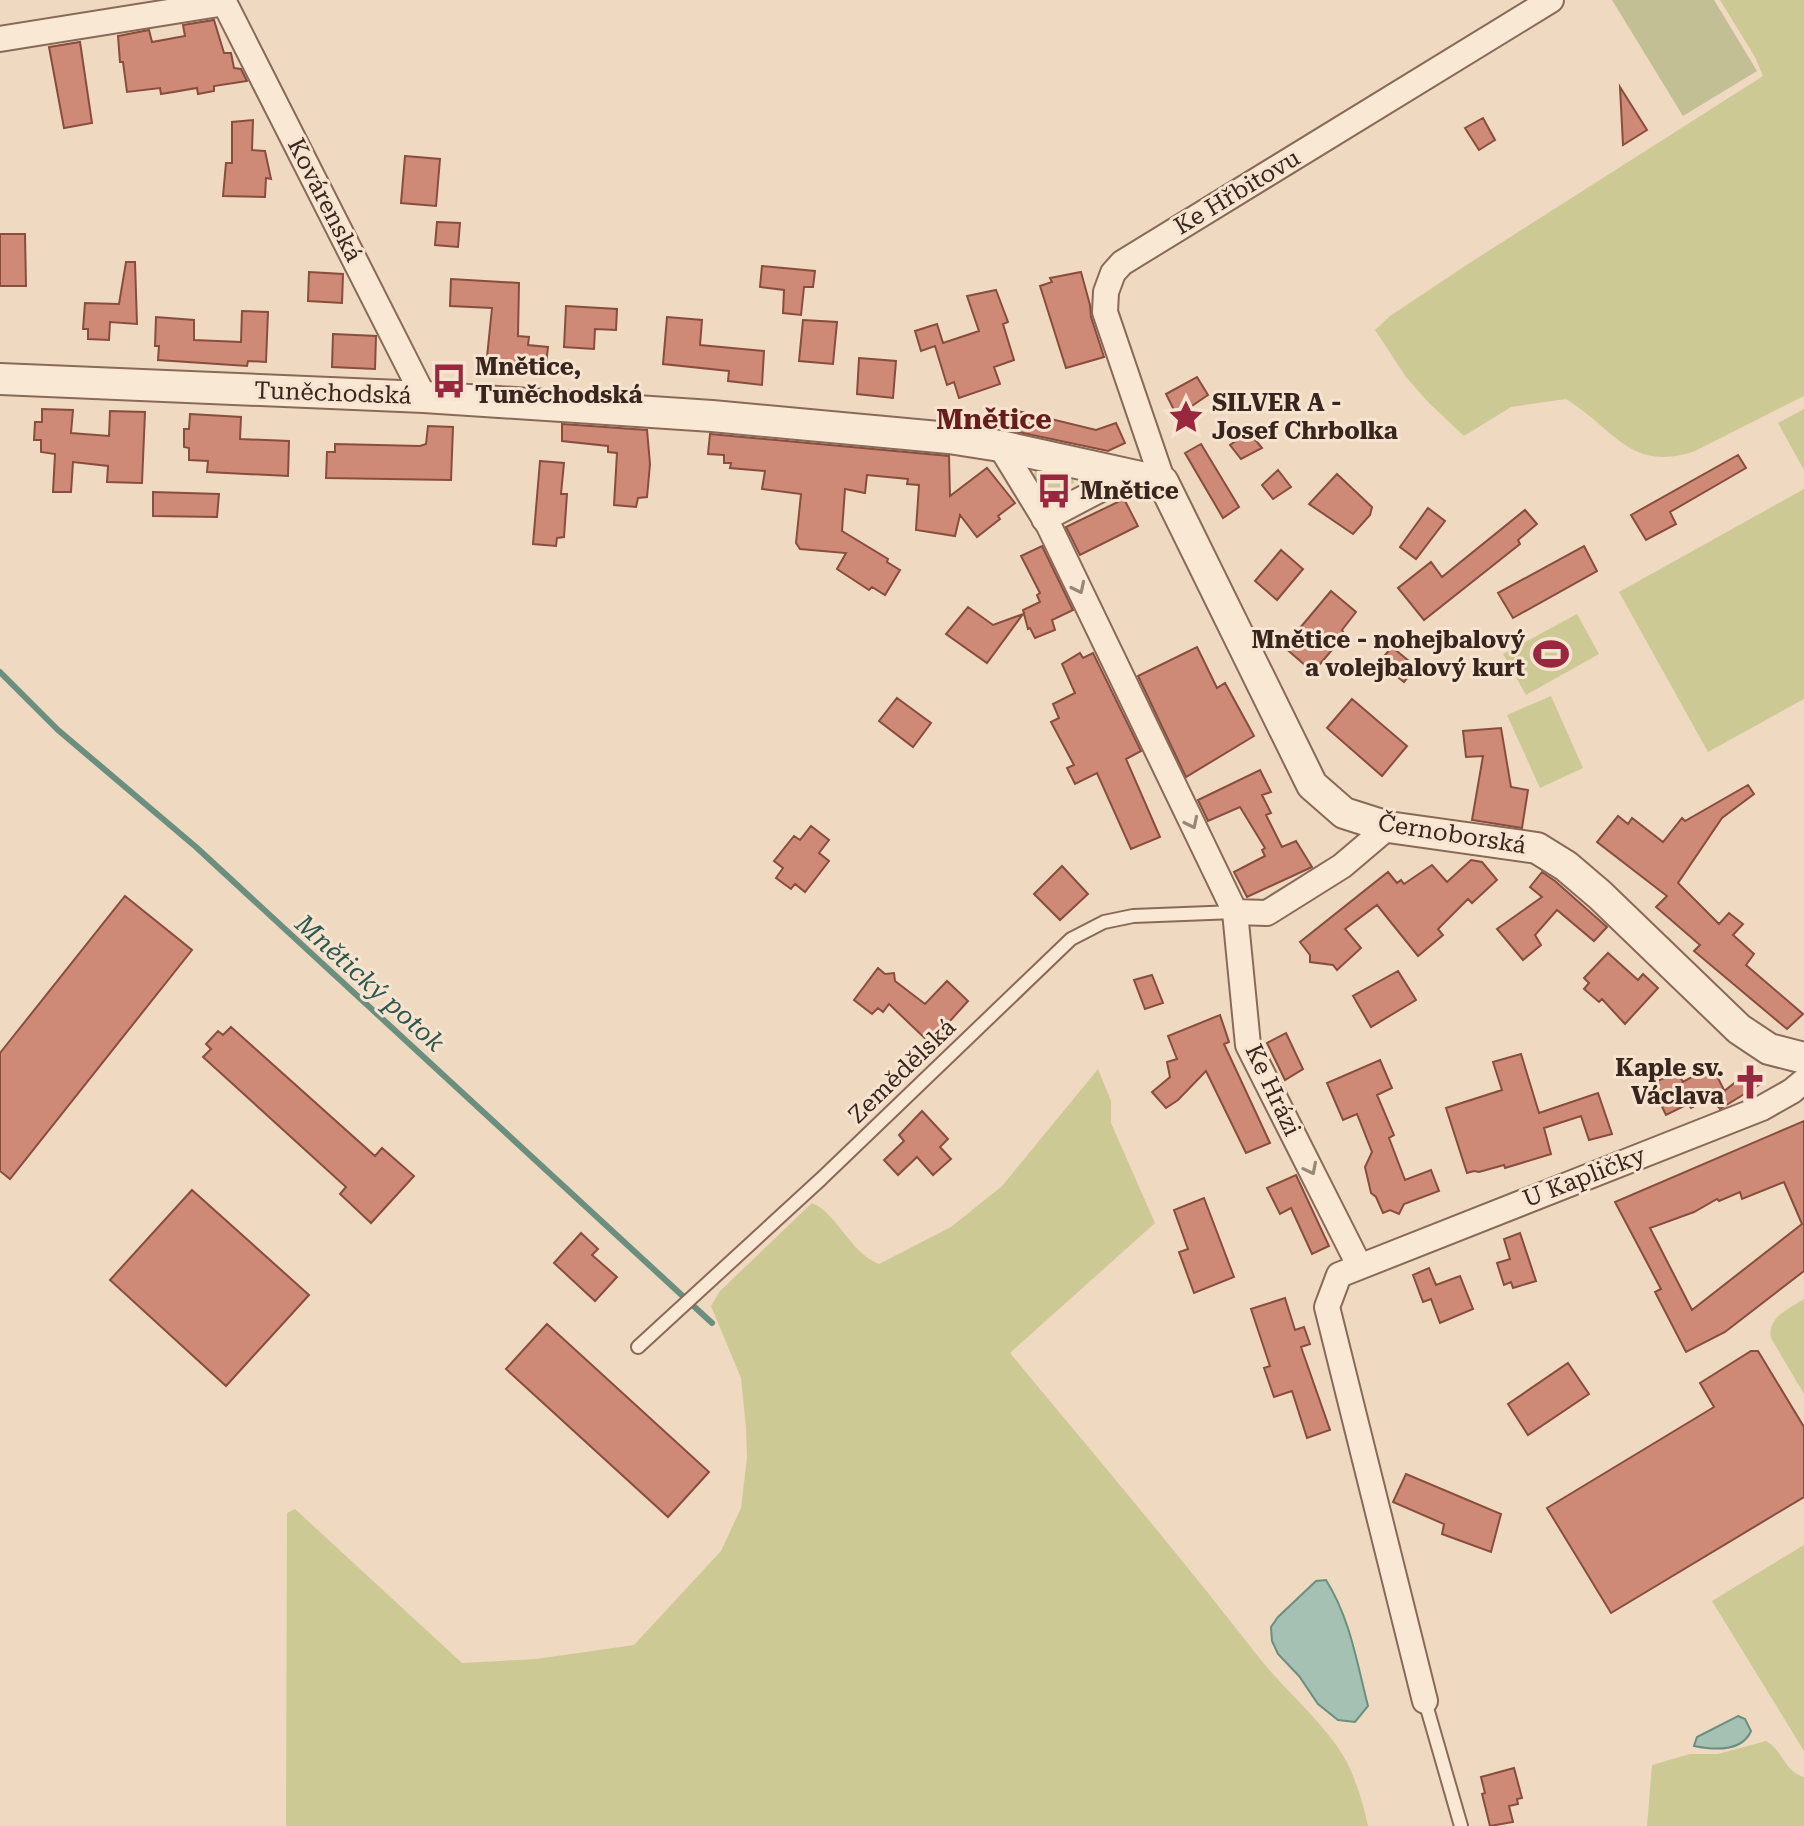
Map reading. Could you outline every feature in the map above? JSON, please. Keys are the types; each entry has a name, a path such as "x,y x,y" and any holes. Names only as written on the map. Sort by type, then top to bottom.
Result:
{"street":[{"name":"Ke Hřbitovu","path":"1163,482 1105,312 1106,292 1113,273 1122,263 1184,223 1551,0"},
{"name":"Kovárenská","path":"0,39 224,1 424,397"},
{"name":"Tuněchodská","path":"0,379 424,397 712,416 949,438 1000,446"},
{"path":"1000,446 1163,482"},
{"name":"Ke Hrázi","path":"1000,446 1044,519 1235,912 1248,1045 1359,1265"},
{"path":"1044,519 1128,475"},
{"name":"Černoborská","path":"1163,482 1312,785 1344,813 1388,827 1537,848 1566,866 1600,895 1739,1029 1769,1049 1804,1058"},
{"path":"1235,912 1267,913 1342,866 1388,827"},
{"name":"U Kapličky","path":"1359,1265 1762,1108 1804,1081"},
{"path":"1359,1265 1339,1275 1327,1307 1425,1701"}],"lane":[{"name":"Zemědělská","path":"638,1347 821,1179 1071,939 1104,922 1133,916 1235,912"},
{"path":"1425,1701 1461,1826"}],"shaded area":[{"path":"1612,0 1714,0 1757,71 1683,116"},
{"path":"1720,0 1804,0 1804,396 1695,451 1673,456 1639,452 1566,399 1511,407 1464,436 1406,377 1375,330 1390,316 1468,264 1763,76"},
{"path":"1804,409 1804,470 1778,423"},
{"path":"1042,467 1073,477 1074,483 1044,498 1033,475"},
{"path":"1804,489 1804,699 1708,752 1619,592"},
{"name":"Mnětice - nohejbalový a volejbalový kurt","path":"1577,614 1599,654 1526,695 1503,654"},
{"path":"1551,696 1583,768 1540,788 1507,715"},
{"path":"1098,1069 1111,1101 1111,1123 1155,1223 1010,1353 1268,1668 1335,1743 1352,1773 1368,1826 286,1826 287,1513 295,1509 462,1663 536,1659 634,1645 721,1551 741,1508 747,1458 746,1428 741,1378 711,1306 720,1291 812,1203 830,1216 860,1251 879,1264 951,1227 1002,1186"},
{"path":"1804,1299 1804,1394 1771,1338 1771,1331 1780,1314"},
{"path":"1804,1545 1804,1751 1712,1601"},
{"path":"1326,1580 1347,1625 1368,1706 1355,1722 1338,1720 1318,1704 1299,1676 1278,1654 1272,1641 1271,1627 1278,1617 1316,1581"},
{"path":"1738,1716 1745,1719 1751,1731 1741,1743 1718,1749 1694,1746 1697,1737"},
{"path":"1766,1741 1792,1770 1804,1777 1804,1826 1647,1826 1652,1765 1690,1754 1718,1754"}],"building":[{"path":"214,20 224,53 231,53 234,68 241,69 247,81 214,86 214,91 198,94 197,88 161,94 160,88 127,92 118,36 149,30 152,42 185,36 183,25"},
{"path":"80,42 92,123 64,128 49,47"},
{"path":"1620,87 1647,130 1623,145"},
{"path":"1483,118 1495,140 1479,150 1465,128"},
{"path":"253,120 252,150 265,151 271,179 266,178 265,197 223,196 226,163 232,163 232,122"},
{"path":"405,156 440,159 436,206 401,203"},
{"path":"437,222 460,223 458,247 435,245"},
{"path":"0,234 25,234 26,286 0,286"},
{"path":"126,262 135,262 137,324 110,322 109,340 88,339 88,329 83,329 85,303 119,304"},
{"path":"762,266 815,271 813,287 804,287 801,315 783,313 784,290 760,287"},
{"path":"309,272 343,274 342,303 308,301"},
{"path":"1081,272 1104,357 1066,368 1040,286 1052,282 1050,278"},
{"path":"451,279 519,283 518,336 529,337 528,345 548,347 542,375 486,367 492,308 450,306"},
{"path":"996,290 1008,322 1003,324 1014,360 994,367 1000,384 959,398 954,382 947,385 935,346 921,351 915,331 937,324 943,343 979,331 967,296"},
{"path":"566,306 617,309 616,330 595,329 594,349 564,347"},
{"path":"242,311 268,312 266,362 248,361 247,366 158,360 156,317 194,320 194,340 241,342"},
{"path":"667,317 702,320 700,345 764,351 762,385 728,381 729,371 663,364"},
{"path":"803,320 837,322 833,364 799,361"},
{"path":"333,334 376,336 375,369 332,367"},
{"path":"859,358 896,361 893,398 857,394"},
{"path":"1197,377 1208,395 1177,416 1166,394"},
{"path":"42,409 73,410 71,433 109,436 110,411 145,412 142,483 107,482 108,466 73,462 71,492 53,492 55,454 41,452 41,440 34,440 35,422 42,422"},
{"path":"1018,411 1096,430 1116,423 1125,443 1108,451 1014,431"},
{"path":"190,414 241,417 240,439 289,441 288,476 207,472 208,461 189,460 189,448 184,447 184,429 189,429"},
{"path":"562,424 647,430 650,464 647,497 638,498 636,507 614,505 617,453 608,452 608,446 562,441"},
{"path":"428,426 453,427 451,480 326,478 327,452 335,452 335,444 420,446 426,444"},
{"path":"1249,432 1262,448 1241,459 1230,445"},
{"path":"710,434 949,456 950,496 987,468 1015,503 977,537 960,515 955,536 916,530 919,485 907,484 908,479 867,475 865,493 845,489 842,531 888,559 887,562 900,570 885,595 872,587 869,590 837,569 846,553 800,549 796,543 801,494 762,489 765,471 730,468 731,463 724,463 724,455 708,454"},
{"path":"1201,444 1239,507 1223,518 1185,453"},
{"path":"1738,455 1746,468 1670,512 1676,524 1646,540 1631,515"},
{"path":"540,461 564,463 561,494 567,494 564,537 557,538 556,546 533,544"},
{"path":"1278,470 1291,487 1273,499 1262,485"},
{"path":"1337,474 1372,507 1370,515 1353,534 1309,504"},
{"path":"153,492 219,494 217,517 153,516"},
{"path":"1124,499 1138,526 1080,555 1066,527"},
{"path":"1428,508 1445,521 1416,559 1400,547"},
{"path":"1525,510 1537,524 1518,540 1520,544 1424,620 1398,588 1431,562 1442,577"},
{"path":"1042,546 1073,610 1052,620 1055,630 1035,638 1028,629 1023,610 1040,602 1037,595 1040,593 1021,556"},
{"path":"1584,546 1597,571 1513,618 1498,593"},
{"path":"1281,550 1303,569 1277,600 1255,581"},
{"path":"1331,591 1356,612 1342,630 1345,635 1313,672 1284,647"},
{"path":"968,607 993,625 1023,614 987,663 946,634"},
{"path":"1197,647 1217,688 1225,683 1254,736 1186,777 1138,676"},
{"path":"1392,647 1416,667 1404,682 1379,662"},
{"path":"1080,653 1083,658 1093,653 1141,751 1126,759 1160,837 1131,849 1097,773 1075,784 1067,768 1074,765 1051,722 1059,718 1053,704 1075,693 1062,664"},
{"path":"897,698 931,723 913,747 879,721"},
{"path":"1352,699 1407,746 1382,776 1327,728"},
{"path":"1501,728 1511,787 1528,790 1522,828 1472,820 1483,756 1466,757 1463,731"},
{"path":"1260,770 1271,792 1262,795 1271,813 1266,815 1282,847 1296,841 1312,867 1247,897 1234,872 1265,856 1262,850 1265,848 1240,807 1208,821 1198,800"},
{"path":"1748,785 1754,794 1722,818 1678,883 1719,924 1729,913 1743,924 1733,935 1754,954 1746,965 1803,1014 1787,1029 1694,951 1700,945 1656,907 1667,896 1597,842 1618,816 1628,824 1632,818 1663,842 1682,818 1685,821"},
{"path":"811,826 829,840 819,853 829,861 805,892 795,884 791,889 776,878 783,868 774,861 794,836 800,840"},
{"path":"1471,860 1482,862 1497,880 1472,903 1468,899 1438,929 1443,935 1418,956 1377,905 1345,929 1361,948 1337,970 1333,965 1310,962 1310,955 1300,942 1388,872 1397,883 1401,880 1404,884 1432,865 1447,882"},
{"path":"1062,866 1088,894 1060,920 1034,894"},
{"path":"1542,872 1607,927 1594,941 1557,910 1535,935 1541,945 1523,960 1497,929 1542,897 1530,887"},
{"path":"125,896 192,950 10,1179 0,1171 0,1053"},
{"path":"1608,953 1638,980 1643,974 1658,988 1625,1024 1602,999 1599,1002 1584,989 1589,983 1584,978"},
{"path":"878,968 885,974 894,973 895,981 925,1004 947,981 968,1001 941,1031 944,1034 933,1046 889,1004 883,1012 878,1008 872,1014 854,1000"},
{"path":"1398,971 1416,1000 1371,1027 1353,996"},
{"path":"1152,975 1163,1003 1145,1009 1134,980"},
{"path":"1220,1015 1229,1042 1224,1044 1270,1143 1246,1153 1206,1071 1166,1108 1152,1092 1170,1077 1167,1062 1177,1059 1168,1036"},
{"path":"231,1027 375,1156 382,1148 414,1176 371,1223 340,1194 346,1187 203,1057 211,1049 206,1044 218,1031 223,1035"},
{"path":"1286,1033 1303,1069 1285,1080 1267,1043"},
{"path":"1521,1054 1539,1113 1598,1093 1612,1134 1589,1140 1581,1116 1544,1128 1551,1154 1505,1168 1504,1165 1467,1173 1446,1108 1502,1090 1493,1062"},
{"path":"1380,1060 1392,1088 1377,1095 1394,1135 1389,1138 1405,1180 1431,1170 1439,1191 1404,1204 1399,1214 1390,1210 1383,1213 1371,1193 1365,1167 1372,1152 1357,1114 1343,1120 1327,1083"},
{"path":"1712,1066 1724,1090 1691,1108 1688,1104 1666,1115 1651,1084 1677,1072 1683,1082"},
{"path":"1752,1069 1762,1083 1720,1109 1713,1100"},
{"path":"922,1111 948,1139 940,1147 951,1159 933,1175 917,1157 898,1175 884,1160 904,1141 899,1135"},
{"path":"1804,1121 1804,1271 1725,1332 1686,1352 1655,1292 1661,1289 1615,1202","holes":["1784,1182 1802,1224 1692,1310 1650,1228 1694,1212 1717,1199 1719,1201 1740,1192 1742,1199"]},
{"path":"1296,1175 1329,1246 1312,1254 1291,1208 1280,1214 1267,1188"},
{"path":"192,1190 309,1295 226,1386 110,1280"},
{"path":"1204,1198 1234,1277 1194,1293 1179,1252 1188,1249 1174,1210"},
{"path":"581,1233 598,1249 592,1255 617,1277 595,1301 554,1263"},
{"path":"1520,1233 1536,1281 1513,1288 1511,1282 1504,1285 1497,1263 1510,1259 1504,1239"},
{"path":"1429,1268 1436,1285 1460,1276 1473,1309 1440,1323 1431,1299 1423,1302 1413,1275"},
{"path":"1285,1298 1295,1330 1304,1327 1310,1344 1301,1347 1330,1430 1307,1438 1292,1391 1274,1397 1264,1368 1270,1366 1251,1309"},
{"path":"547,1324 709,1472 668,1517 506,1369"},
{"path":"1751,1351 1758,1351 1804,1427 1804,1497 1611,1613 1547,1508 1714,1407 1700,1383"},
{"path":"1568,1363 1589,1394 1528,1435 1508,1404"},
{"path":"1406,1474 1501,1514 1491,1552 1442,1534 1444,1524 1393,1502"},
{"path":"1514,1768 1522,1798 1517,1799 1518,1804 1509,1806 1513,1822 1490,1826 1481,1777"}],"waterway":[{"name":"Mnětický potok","path":"0,672 58,730 196,847 712,1323"}],"place":[{"name":"Mnětice, Tuněchodská","path":"449,381"},
{"name":"SILVER A - Josef Chrbolka","path":"1186,417"},
{"name":"Mnětice","path":"1054,491"},
{"name":"Mnětice - nohejbalový a volejbalový kurt","path":"1551,654"},
{"name":"Kaple sv. Václava","path":"1750,1082"}],"district":[{"name":"Mnětice","path":"994,419"}]}
